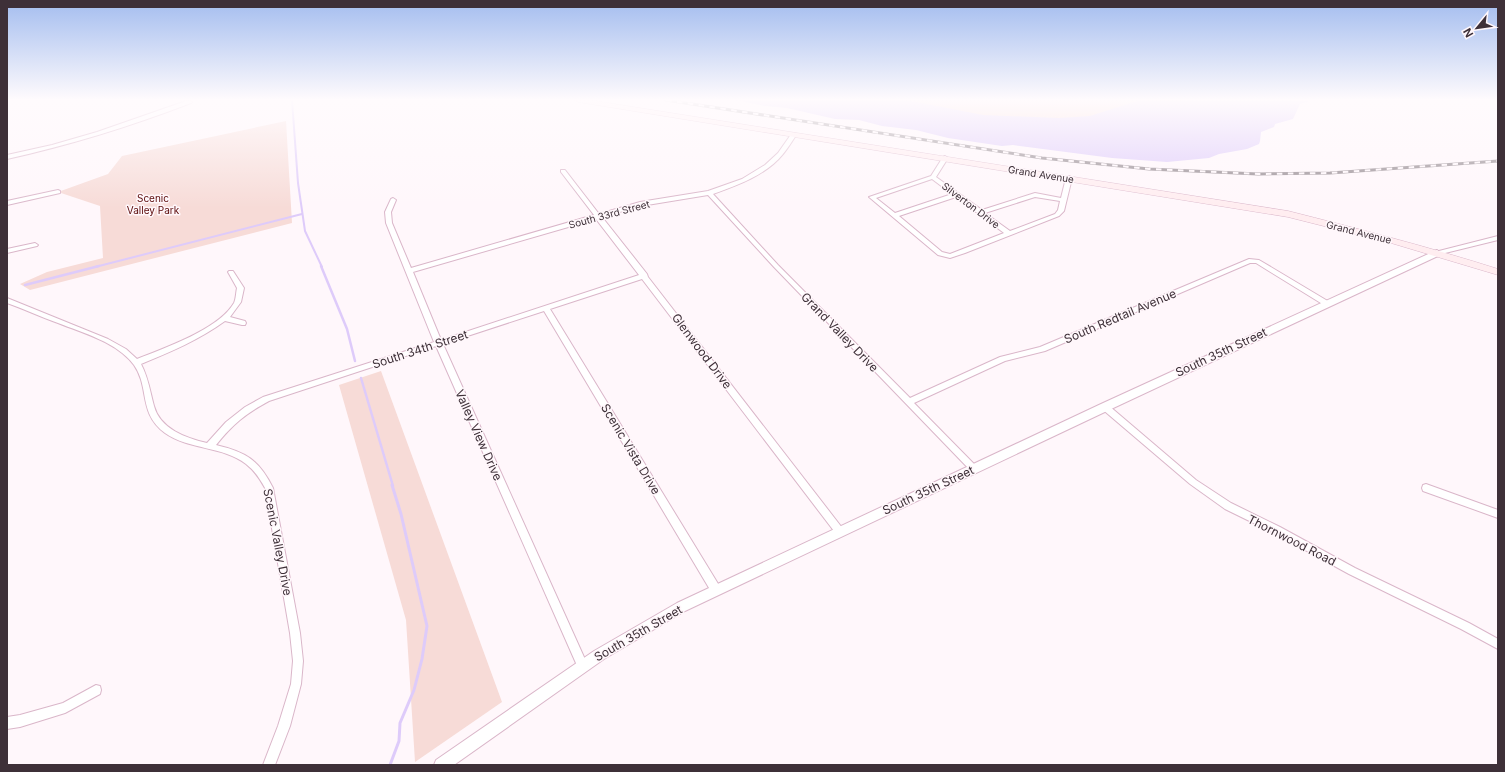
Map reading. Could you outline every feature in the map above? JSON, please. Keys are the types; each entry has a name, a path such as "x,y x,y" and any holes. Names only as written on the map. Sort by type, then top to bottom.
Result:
{"main road":[{"name":"Grand Avenue","path":"807,136 1288,214 1366,233 1498,272"}],"street":[{"path":"7,157 58,146 93,136"},
{"name":"South 33rd Street","path":"409,271 640,204 709,193 744,180 767,166 780,154 793,136"},
{"path":"945,158 933,177 872,198 940,254 950,256 1057,216 1061,211 1069,178"},
{"name":"Glenwood Drive","path":"564,171 840,532"},
{"name":"Silverton Drive","path":"933,177 1009,234"},
{"path":"7,202 58,192"},
{"name":"Grand Valley Drive","path":"709,193 776,266 974,469"},
{"path":"894,216 957,195"},
{"path":"980,213 1035,195 1064,200"},
{"name":"Valley View Drive","path":"393,200 388,212 389,223 439,343 583,666"},
{"path":"1437,253 1498,238"},
{"path":"7,251 35,245"},
{"name":"South 35th Street","path":"441,765 599,655 674,611 1105,407 1437,253"},
{"name":"South Redtail Avenue","path":"908,402 1004,359 1042,349 1249,261 1257,261 1327,303"},
{"path":"136,363 197,337 224,318 236,303 240,289 239,282 230,272"},
{"name":"South 34th Street","path":"210,446 229,424 248,409 266,399 645,276"},
{"name":"Scenic Valley Drive","path":"7,300 118,347 136,363 141,372 152,415 159,424 179,438 240,455 254,465 264,476 269,488 295,633 298,661 296,684 284,726 269,765"},
{"name":"Scenic Vista Drive","path":"546,308 716,590"},
{"path":"224,318 242,323"},
{"name":"Thornwood Road","path":"1105,407 1193,482 1228,506 1277,530 1352,571 1465,626 1498,644"},
{"path":"1426,488 1498,514"},
{"path":"7,723 20,722 65,708 96,690"}],"green space":[{"name":"Scenic Valley Park","path":"216,136 287,136 292,223 30,290 20,284 47,272 103,258 100,206 58,192 108,174 122,156"},
{"path":"381,371 502,702 415,762 406,620 339,385"}],"shaded area":[{"path":"940,136 1261,136 1259,144 1247,149 1219,154 1209,158 1167,162 1112,158 1013,145 1002,146"}],"waterway":[{"path":"295,136 298,183 305,231 322,267"},
{"path":"95,267 302,214"},
{"path":"25,285 99,266"},
{"path":"321,266 347,329 355,361"},
{"path":"361,378 393,486"},
{"path":"390,765 399,741 400,723 414,690 422,659 427,626 401,514 392,485"}],"railway":[{"path":"900,136 1042,158 1149,169 1258,174 1330,173 1498,161"}]}
